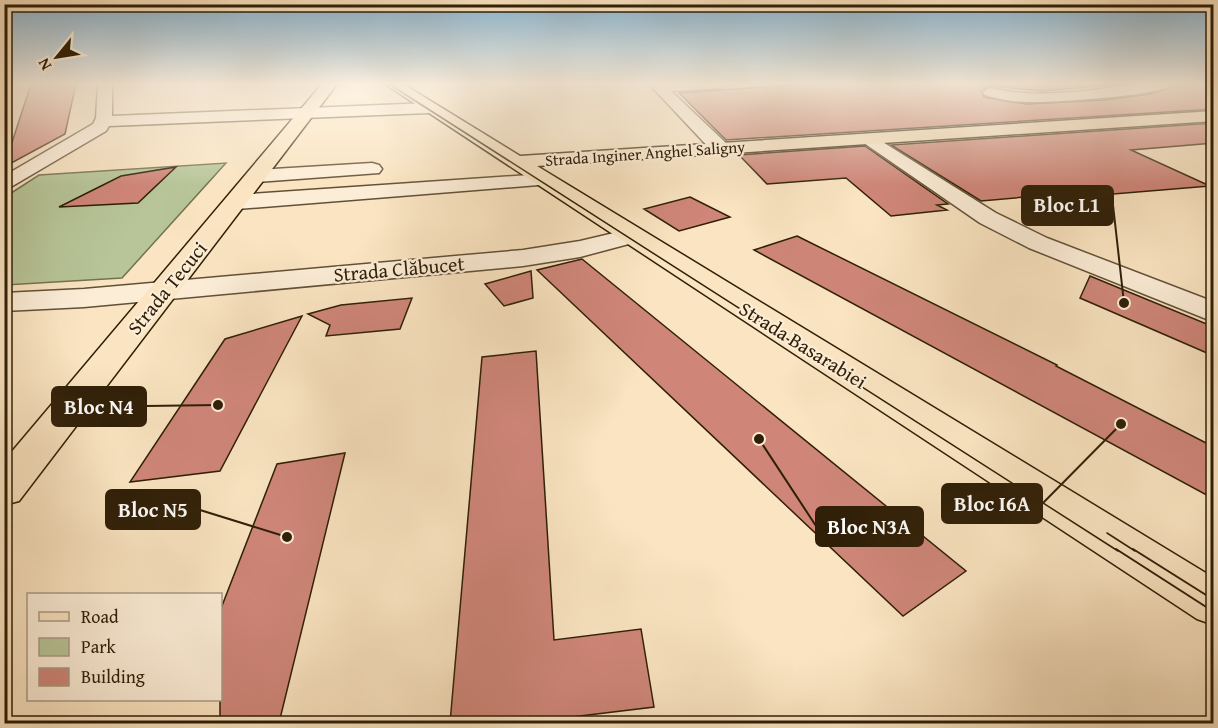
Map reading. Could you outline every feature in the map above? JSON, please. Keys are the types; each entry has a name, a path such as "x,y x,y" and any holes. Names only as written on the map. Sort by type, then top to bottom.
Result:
{"main road":[{"name":"Strada Tecuci","path":"4,490 304,118"},
{"name":"Strada Basarabiei","path":"445,118 1214,604"},
{"name":"Strada Inginer Anghel Saligny","path":"514,162 1184,118"}],"street":[{"path":"4,185 92,133 104,121 181,118"},
{"path":"690,118 721,148"},
{"path":"870,139 988,218 1038,243 1214,313"},
{"name":"Strada Inginer Anghel Saligny","path":"480,163 514,162"},
{"path":"257,176 394,168"},
{"path":"237,202 544,180"},
{"name":"Strada Clăbucet","path":"4,302 523,258 580,249 631,236"}],"green space":[{"path":"226,163 122,278 5,285 5,197 39,175"}],"building":[{"path":"20,118 69,118 65,134 4,167"},
{"path":"704,118 1073,118 726,140"},
{"path":"1214,123 1214,143 1131,150 1210,186 1077,197 1070,193 981,201 891,145"},
{"path":"865,146 948,204 937,205 947,210 891,216 846,178 767,184 739,155"},
{"path":"176,167 138,203 59,207 121,176"},
{"path":"690,197 730,217 679,231 644,209"},
{"path":"797,236 1057,365 1214,447 1214,499 754,250"},
{"path":"582,259 966,571 903,616 537,270"},
{"path":"531,271 533,298 504,306 485,284"},
{"path":"1090,276 1214,327 1214,356 1080,298"},
{"path":"412,298 400,329 326,336 330,325 308,314 341,305"},
{"path":"302,316 220,471 130,482 225,339"},
{"path":"536,351 554,640 641,629 654,707 522,723 450,723 482,357"},
{"path":"345,453 279,723 220,723 222,606 277,464"}],"tram line":[{"path":"442,118 1118,551"},
{"path":"1107,533 1135,551"},
{"path":"1116,549 1214,612"},
{"path":"1133,549 1214,600"}],"place":[{"name":"Bloc L1","path":"1124,303"},
{"name":"Bloc N4","path":"218,405"},
{"name":"Bloc I6A","path":"1121,424"},
{"name":"Bloc N3A","path":"759,439"},
{"name":"Bloc N5","path":"287,537"}]}
